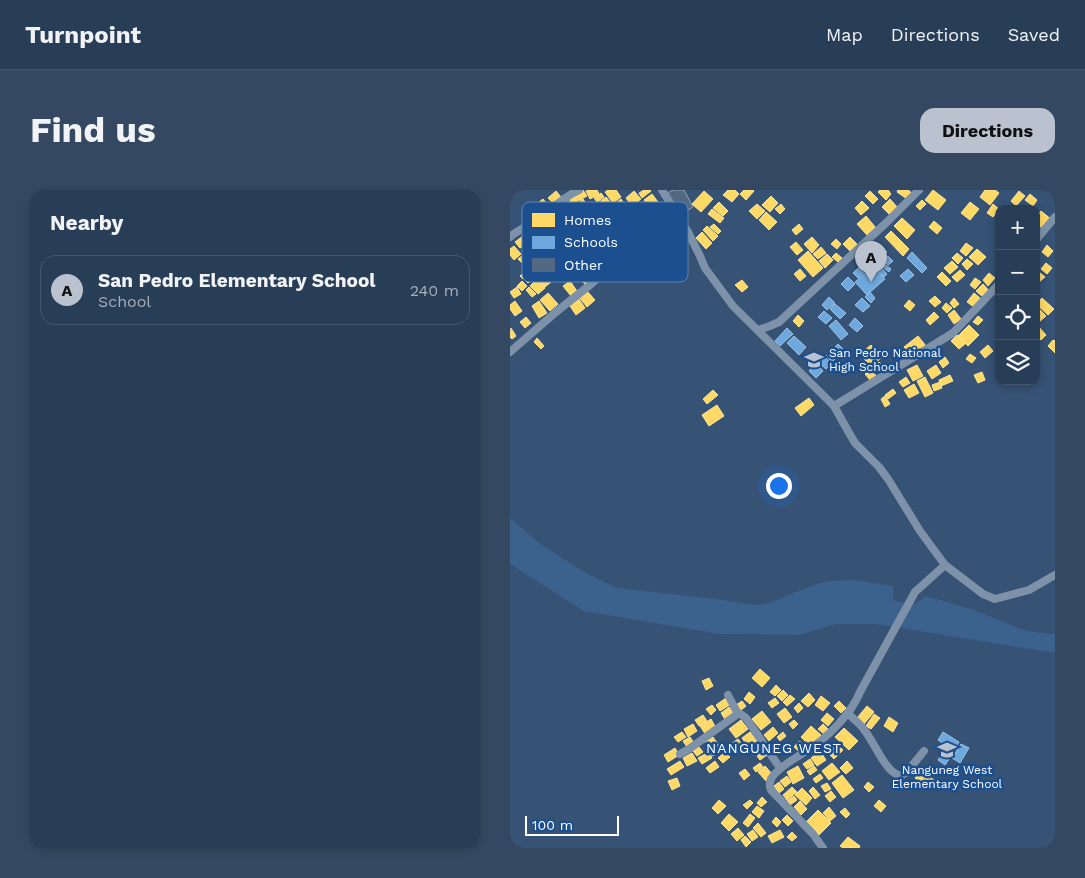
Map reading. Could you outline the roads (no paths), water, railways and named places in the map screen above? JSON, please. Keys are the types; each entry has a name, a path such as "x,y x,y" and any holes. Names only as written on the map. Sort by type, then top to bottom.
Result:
{"street":[{"path":"559,202 579,190"},
{"path":"758,330 779,322 919,190"},
{"path":"664,191 670,202"},
{"path":"1040,235 1055,217"},
{"path":"510,236 522,228"},
{"path":"688,232 705,268 733,306 834,406 855,443 888,479 920,531 945,565 983,594 995,600 1029,590 1055,575"},
{"path":"510,352 593,282"},
{"path":"834,406 953,333 995,288"},
{"path":"823,848 813,834 771,790 769,782 780,768 816,744 848,713 857,700 915,592 945,565"},
{"path":"728,695 738,714 746,718 780,768"},
{"path":"848,713 862,727 884,761 898,775 906,773 924,751"},
{"path":"680,754 738,714"}],"water":[{"path":"510,518 539,543 584,572 617,588 752,605 767,604 827,581 855,580 893,586 894,601 915,604 926,596 971,609 1026,631 1055,634 1055,653 876,624 836,624 799,635 719,634 584,611 510,564"}],"place":[{"name":"San Pedro Elementary School","path":"871,282"},
{"name":"San Pedro National High School","path":"814,360"},
{"name":"Nanguneg West Elementary School","path":"947,750"}],"district":[{"name":"NANGUNEG WEST","path":"774,748"}]}
